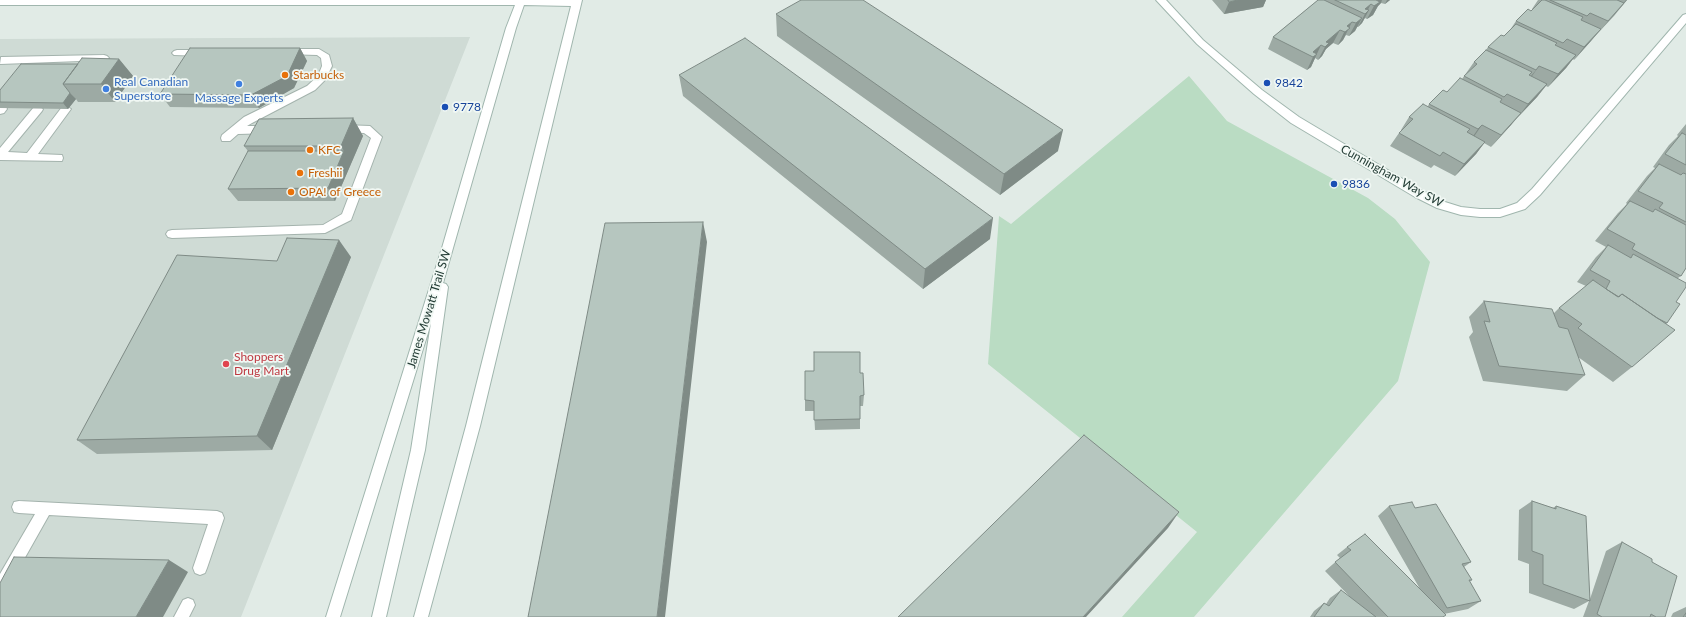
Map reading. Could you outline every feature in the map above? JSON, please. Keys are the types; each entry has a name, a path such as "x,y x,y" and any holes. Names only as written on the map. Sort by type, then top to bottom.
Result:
{"main road":[{"name":"Cunningham Way SW","path":"1161,0 1200,42 1258,92 1295,120 1419,194 1461,211 1480,213 1500,212 1521,206 1536,192 1686,17"},
{"name":"James Mowatt Trail SW","path":"333,617 448,248 520,1"},
{"path":"0,2 576,1 473,426 422,617"},
{"path":"226,138 248,120 311,88 322,78 328,66 326,57 319,52 279,52"},
{"path":"177,53 216,53"},
{"path":"0,61 103,58 93,71"},
{"path":"32,70 40,59"},
{"path":"66,71 74,59"},
{"path":"0,155 38,109"},
{"path":"30,157 66,109"},
{"path":"172,234 325,229 347,217 377,137 366,129 335,129"},
{"path":"236,130 282,130"},
{"path":"0,155 58,158"},
{"path":"379,617 418,450 448,248"},
{"path":"19,506 217,518 200,568"},
{"path":"0,588 46,508"}],"shaded area":[{"path":"470,37 241,617 0,617 0,39"}],"green space":[{"path":"1189,76 1227,121 1368,198 1395,219 1430,262 1398,381 1194,617 1122,617 1197,532 988,364 999,216 1011,224"}],"building":[{"path":"801,0 863,0 1063,130 1004,174 776,14"},
{"path":"1318,0 1324,0 1362,18 1356,23 1352,22 1347,26 1350,28 1345,32 1340,30 1326,42 1329,43 1325,47 1321,45 1313,52 1317,54 1313,57 1273,37"},
{"path":"1335,0 1376,0 1380,2 1374,6 1371,4 1365,9 1369,10 1365,14"},
{"path":"1542,0 1583,17 1581,20 1601,29 1584,47 1567,39 1563,43 1516,21 1528,9 1531,11"},
{"path":"1550,0 1617,0 1624,3 1608,21 1590,13 1587,16"},
{"path":"1516,24 1557,43 1555,45 1576,55 1558,74 1539,66 1536,70 1488,47 1501,35 1504,36"},
{"path":"745,38 993,218 925,269 679,75"},
{"path":"190,48 300,48 287,76 251,95 160,94"},
{"path":"1486,50 1532,72 1529,75 1547,84 1528,104 1507,94 1504,97 1464,76 1477,64 1474,62"},
{"path":"82,58 119,59 101,84 63,84"},
{"name":"Real Canadian Superstore","path":"21,64 78,64 63,84 70,93 63,103 0,102 0,90"},
{"path":"1460,78 1502,99 1500,102 1521,113 1501,135 1482,125 1478,129 1429,104 1443,90 1447,92"},
{"path":"1423,104 1470,129 1467,132 1485,142 1464,164 1443,152 1440,156 1399,133 1413,119 1409,117"},
{"path":"353,118 341,146 244,146 259,119"},
{"path":"1682,133 1686,135 1686,165 1665,154"},
{"path":"248,151 344,151 328,188 228,189"},
{"path":"1659,164 1681,175 1683,173 1686,174 1686,222 1659,208 1663,203 1638,191"},
{"path":"1630,201 1653,212 1655,209 1686,225 1686,268 1681,276 1632,249 1635,244 1607,229"},
{"path":"703,222 657,617 528,617 605,223"},
{"name":"Shoppers Drug Mart","path":"287,238 339,240 257,436 77,440 177,255 277,261"},
{"path":"1608,245 1631,258 1633,254 1686,283 1686,287 1676,302 1680,304 1667,323 1657,318 1622,294 1619,297 1606,289 1610,281 1590,270"},
{"path":"1593,280 1618,297 1622,294 1675,330 1632,367 1578,328 1582,324 1559,308"},
{"path":"1484,301 1552,309 1559,327 1568,329 1585,375 1499,366 1484,321 1490,322"},
{"path":"814,352 860,352 860,373 863,373 864,395 860,396 860,419 814,420 814,401 805,400 805,371 814,371"},
{"path":"1084,435 1179,512 1083,617 898,617"},
{"path":"1532,501 1556,509 1556,506 1586,516 1590,601 1543,584 1543,555 1532,551"},
{"path":"1412,502 1415,508 1436,504 1471,562 1462,564 1472,580 1469,580 1481,601 1447,608 1389,506"},
{"path":"1365,534 1446,615 1443,617 1388,617 1335,562 1351,550 1347,547"},
{"path":"1622,542 1652,559 1652,562 1677,576 1665,617 1656,617 1651,614 1650,617 1602,617 1597,614"},
{"path":"14,557 169,560 136,617 0,617 0,583"},
{"path":"1341,590 1376,617 1314,617 1324,603 1329,606"}],"place":[{"name":"Starbucks","path":"285,75"},
{"name":"9842","path":"1267,83"},
{"name":"Massage Experts","path":"239,84"},
{"name":"Real Canadian Superstore","path":"106,89"},
{"name":"9778","path":"445,107"},
{"name":"KFC","path":"310,150"},
{"name":"Freshii","path":"300,173"},
{"name":"9836","path":"1334,184"},
{"name":"OPA! of Greece","path":"291,192"},
{"name":"Shoppers Drug Mart","path":"226,364"}]}
